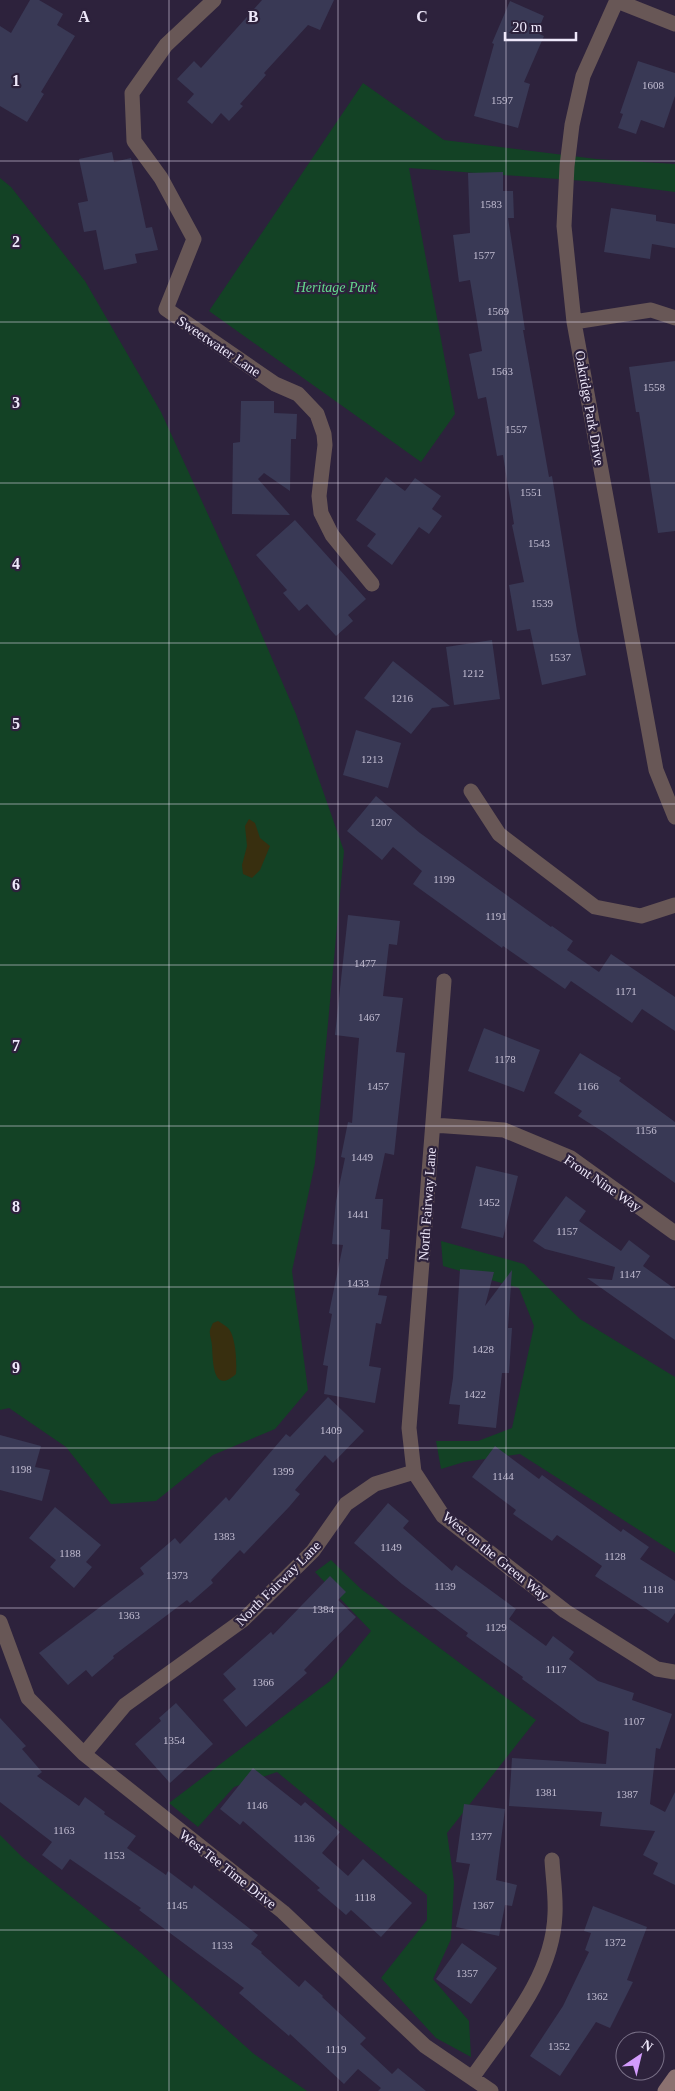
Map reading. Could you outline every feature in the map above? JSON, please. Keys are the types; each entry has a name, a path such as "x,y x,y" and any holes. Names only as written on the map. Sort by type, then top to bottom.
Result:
{"street":[{"name":"Sweetwater Lane","path":"214,0 166,45 132,93 134,141 161,178 194,239 166,309 275,384 298,394 317,414 324,434 325,445 319,496 322,513 332,535 372,584"},
{"path":"617,0 675,24"},
{"name":"Oakridge Park Drive","path":"617,0 583,76 571,133 567,166 564,226 574,322 656,770 675,818"},
{"path":"574,322 651,310 675,318"},
{"path":"471,790 499,834 595,907 641,916 675,905"},
{"path":"433,1125 444,981"},
{"name":"Front Nine Way","path":"433,1125 504,1130 571,1158 675,1233"},
{"name":"North Fairway Lane","path":"84,1754 126,1705 243,1620 313,1551 346,1504 375,1484 414,1472 409,1428 433,1125"},
{"name":"West on the Green Way","path":"414,1472 443,1516 565,1611 657,1668 675,1672"},
{"name":"West Tee Time Drive","path":"0,1622 28,1698 84,1754 283,1912 425,2046 491,2091"},
{"path":"472,2078 529,1997 548,1952 555,1915 552,1860"},
{"path":"665,2091 675,2077"}],"green space":[{"name":"Heritage Park","path":"363,83 444,140 596,159 675,164 675,192 598,182 409,168 455,414 421,462 209,311"},
{"path":"0,178 11,187 85,281 161,412 239,582 296,714 344,851 315,1163 292,1271 308,1390 275,1429 213,1455 156,1501 111,1504 66,1447 9,1408 0,1410"},
{"path":"441,1241 524,1264 580,1319 675,1377 675,1553 520,1454 464,1462 441,1469 436,1441 478,1441 512,1428 534,1326 519,1288 443,1266"},
{"path":"331,1560 361,1589 536,1720 447,1833 454,1882 451,1939 433,1979 469,2021 471,2057 436,2038 381,1978 427,1920 427,1895 277,1772 234,1787 198,1827 169,1803 330,1681 371,1631 315,1572"},
{"path":"0,1835 22,1857 141,1953 254,2054 307,2091 0,2091"}],"sand":[{"path":"249,819 255,823 260,838 270,846 260,870 252,878 243,874 242,865 247,846 245,826"},
{"path":"218,1321 231,1332 236,1357 236,1374 228,1380 222,1381 215,1373 210,1334 213,1323"}],"building":[{"path":"30,0 39,0 63,14 57,25 75,36 41,92 44,94 27,122 0,106 0,26 11,33"},
{"path":"262,0 334,0 320,30 308,25 264,73 266,75 240,104 243,106 229,121 221,113 212,124 187,102 194,94 177,79 194,61 201,68"},
{"path":"510,1 544,16 537,33 544,36 524,82 530,84 518,128 474,116 494,44 492,43"},
{"path":"638,61 675,73 675,96 664,128 641,120 636,134 618,128 623,114 620,113"},
{"path":"112,152 114,162 131,158 146,228 152,227 158,250 135,254 137,263 104,270 96,230 84,232 78,203 88,201 79,159"},
{"path":"503,172 503,191 513,191 514,218 508,218 525,330 523,330 549,477 552,476 586,675 542,685 530,629 517,631 509,585 524,582 512,525 514,524 503,455 497,456 486,397 478,399 469,354 482,351 470,280 459,282 453,235 470,233 468,173"},
{"path":"611,208 656,215 656,221 675,224 675,248 652,244 650,259 604,252"},
{"path":"675,361 675,531 658,533 639,412 636,412 629,367"},
{"path":"241,401 274,401 274,413 297,414 296,439 291,439 290,491 264,473 258,479 290,515 232,514 233,443 240,442"},
{"path":"386,477 405,491 415,478 441,496 432,509 442,516 429,534 419,527 392,565 367,546 376,534 356,520"},
{"path":"295,520 366,599 348,615 353,621 336,636 307,604 299,611 283,593 287,590 256,555"},
{"path":"492,640 500,699 454,705 446,647"},
{"path":"393,661 450,706 432,708 411,734 364,698"},
{"path":"356,730 401,743 388,788 343,775"},
{"path":"376,796 420,833 573,941 567,950 599,972 611,954 675,997 675,1031 642,1009 632,1023 571,981 565,989 503,946 502,948 413,884 422,871 393,847 382,860 347,831"},
{"path":"348,915 400,921 397,945 389,944 383,996 403,998 396,1052 405,1053 394,1155 385,1153 375,1199 383,1199 381,1229 390,1230 388,1259 386,1259 378,1295 387,1296 381,1324 376,1323 369,1366 381,1368 375,1403 324,1394 328,1366 323,1365 332,1314 329,1313 343,1245 332,1244 336,1201 345,1158 341,1157 348,1122 352,1123 359,1038 335,1035"},
{"path":"484,1028 540,1050 524,1092 468,1071"},
{"path":"580,1053 621,1078 619,1081 675,1122 675,1183 578,1116 582,1111 554,1093"},
{"path":"476,1166 518,1176 503,1238 461,1228"},
{"path":"566,1196 586,1211 579,1221 621,1251 629,1240 650,1256 643,1266 675,1289 675,1340 587,1278 612,1280 615,1267 545,1249 533,1241"},
{"path":"460,1269 494,1272 485,1306 512,1270 508,1328 512,1328 509,1373 502,1373 496,1428 458,1424 460,1405 449,1404 453,1378"},
{"path":"328,1397 364,1431 333,1463 325,1455 295,1490 300,1494 289,1507 244,1554 240,1550 211,1580 213,1583 190,1603 187,1600 113,1656 114,1658 92,1677 86,1670 68,1685 39,1653 144,1574 140,1568 175,1538 180,1544 226,1497 229,1501 286,1434 290,1437"},
{"path":"0,1435 41,1446 35,1467 50,1470 42,1501 0,1490"},
{"path":"495,1446 539,1479 542,1475 621,1532 623,1529 649,1547 640,1559 675,1581 675,1613 668,1623 595,1576 602,1566 557,1535 552,1541 513,1514 516,1510 472,1477"},
{"path":"388,1503 409,1521 403,1528 452,1571 456,1565 516,1609 509,1619 546,1646 553,1636 574,1652 569,1659 598,1681 634,1693 632,1700 672,1714 660,1749 656,1748 650,1804 665,1812 675,1792 675,1885 653,1874 658,1863 643,1855 655,1831 600,1826 602,1812 509,1806 512,1758 606,1764 609,1732 581,1722 522,1679 523,1677 466,1636 468,1633 402,1584 354,1543"},
{"path":"55,1507 101,1545 86,1562 92,1567 74,1588 50,1567 56,1560 29,1538"},
{"path":"330,1576 346,1592 338,1600 356,1617 304,1670 307,1673 246,1727 223,1700 236,1689 223,1674 271,1632 273,1635"},
{"path":"176,1703 213,1744 170,1783 135,1744 161,1721 159,1718"},
{"path":"0,1718 26,1746 22,1749 42,1772 37,1776 79,1806 85,1797 105,1812 104,1814 136,1836 127,1848 166,1875 168,1871 192,1889 194,1885 258,1935 251,1944 299,1987 305,1980 323,1996 366,2038 360,2044 392,2074 398,2068 426,2091 378,2091 381,2088 358,2069 344,2084 290,2034 289,2036 239,1993 244,1988 139,1910 141,1908 70,1859 62,1870 42,1855 52,1842 0,1802"},
{"path":"253,1768 301,1806 305,1802 340,1832 322,1853 348,1876 363,1859 412,1903 381,1937 351,1910 346,1915 317,1890 320,1888 243,1821 240,1825 220,1809"},
{"path":"464,1804 505,1809 496,1880 517,1885 512,1906 505,1905 499,1936 456,1927 470,1864 456,1862"},
{"path":"593,1906 647,1927 627,1980 633,1982 610,2028 596,2022 560,2076 530,2056 563,2006 589,1952 585,1950 591,1933 584,1931"},
{"path":"462,1943 497,1968 471,2004 436,1979"}]}
